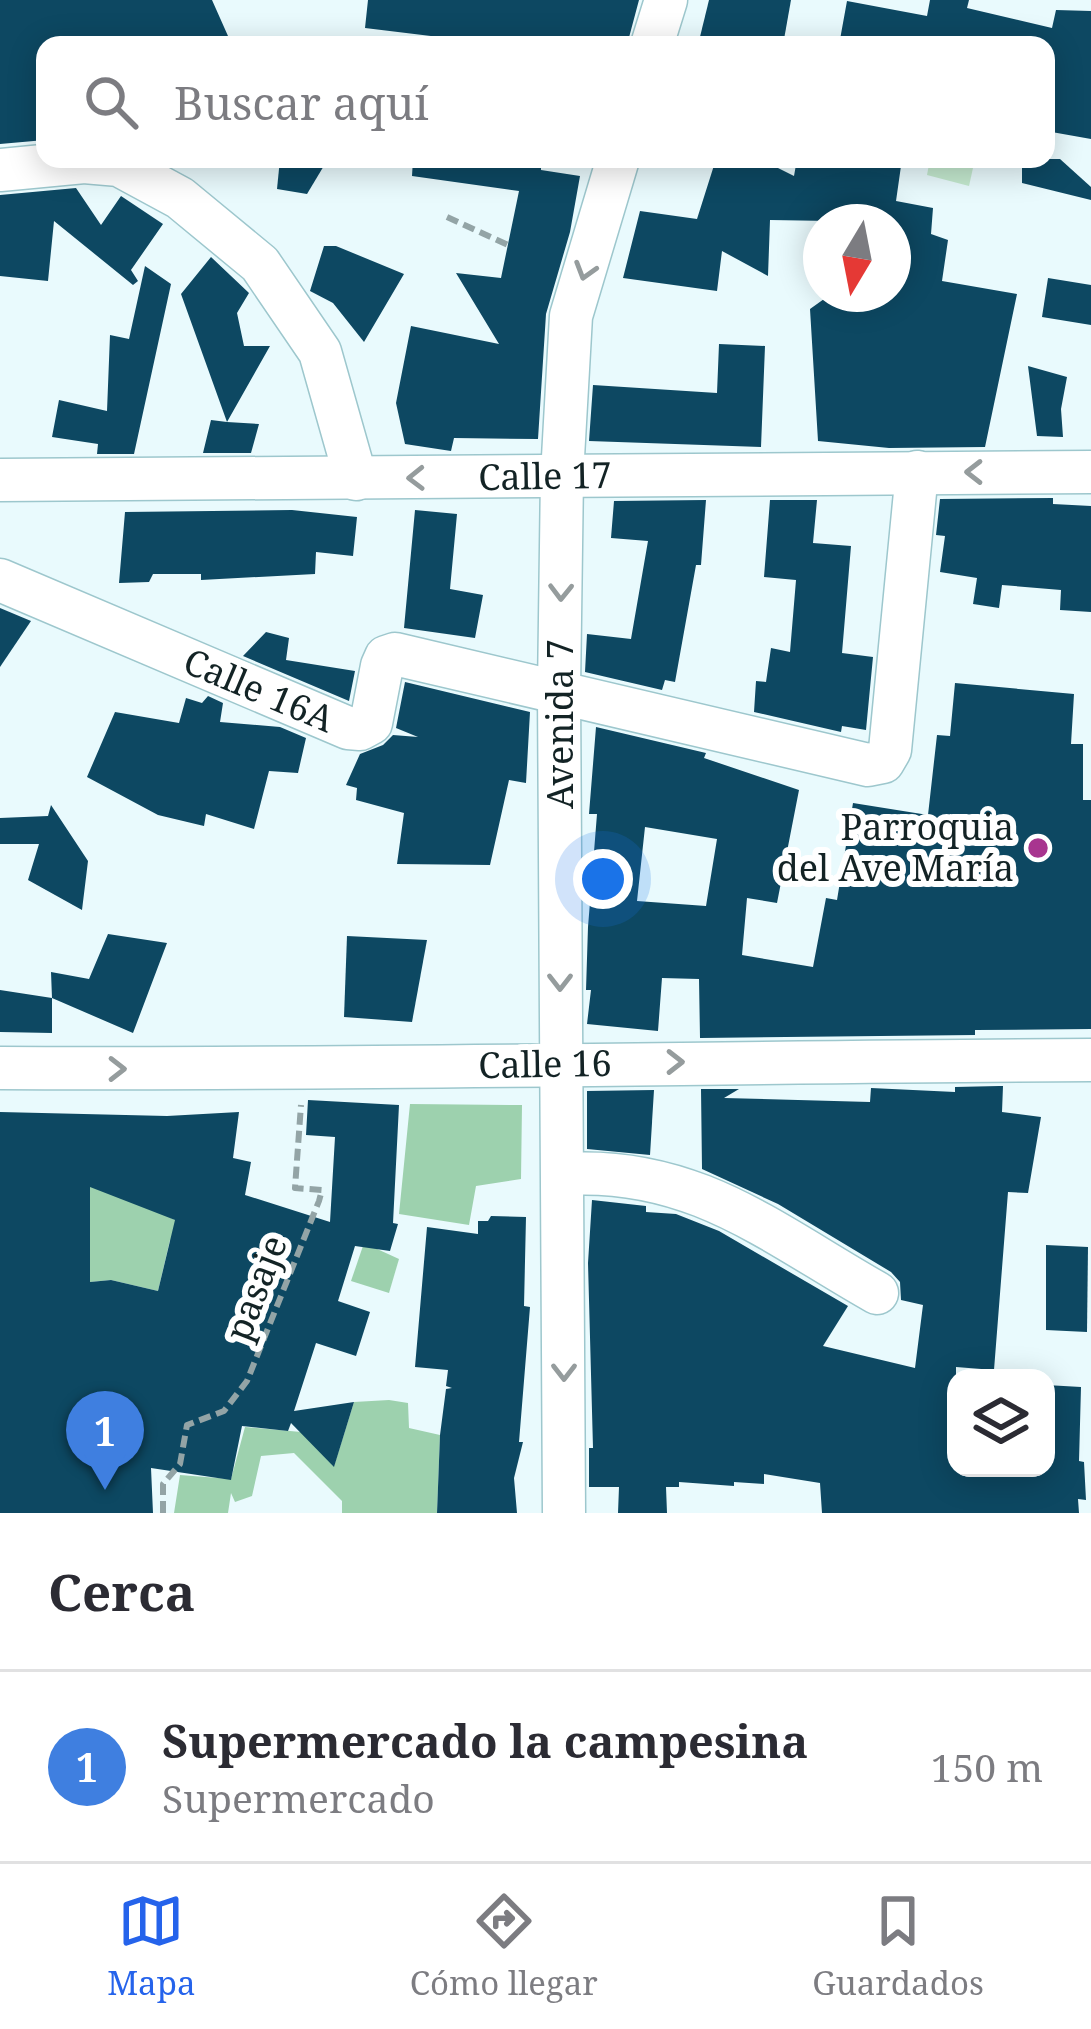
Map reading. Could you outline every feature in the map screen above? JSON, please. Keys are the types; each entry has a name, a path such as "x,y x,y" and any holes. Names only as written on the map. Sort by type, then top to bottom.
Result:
{"street":[{"path":"655,36 666,0"},
{"path":"0,170 36,167"},
{"path":"124,168 180,199 260,264 320,352 356,479"},
{"name":"Avenida 7","path":"564,1513 562,475 572,316 615,168"},
{"name":"Calle 16A","path":"0,580 348,728 371,723 382,666 386,657 395,654 868,765 883,762 890,750 917,472"},
{"name":"Calle 17","path":"0,480 1091,472"},
{"name":"Calle 16","path":"0,1068 304,1070 561,1063 1091,1060"},
{"path":"564,1174 628,1173 677,1186 745,1213 877,1293"}],"path":[{"path":"447,217 508,244"},
{"name":"pasaje","path":"164,1513 163,1484 180,1464 187,1425 224,1411 247,1381 319,1201 322,1190 296,1188 304,1070"}],"green space":[{"path":"928,168 973,168 969,186 927,175"},
{"path":"410,1104 522,1105 521,1179 476,1186 469,1225 399,1214"},
{"path":"90,1176 175,1220 195,1246 170,1240 158,1291 111,1280 90,1282"},
{"path":"364,1243 399,1259 389,1293 351,1281"},
{"path":"354,1402 408,1403 409,1428 440,1435 437,1513 342,1513 342,1501 294,1453 261,1456 252,1496 235,1502 231,1493 228,1513 174,1513 180,1475 231,1479 245,1427 301,1432 334,1466"}],"building":[{"path":"0,0 212,0 228,36 36,36 36,141 0,144"},
{"path":"368,0 639,0 629,36 431,36 365,28"},
{"path":"709,0 791,0 785,36 700,36"},
{"path":"930,0 969,0 967,8 1052,28 1056,10 1091,11 1091,139 1055,133 1055,36 841,36 847,1 927,16"},
{"path":"1055,159 1060,159 1091,187 1091,200 1022,183 1022,168 1055,168"},
{"path":"279,168 323,168 307,194 277,189"},
{"path":"412,168 541,168 580,176 570,232 546,314 538,439 454,438 451,451 405,444 396,403 411,326 499,344 456,273 501,278 519,191 412,176"},
{"path":"713,168 778,168 794,176 795,168 901,168 896,201 933,208 931,234 948,240 942,281 1017,294 985,447 889,448 818,441 810,312 911,312 911,204 803,204 803,221 770,220 768,276 722,251 717,291 623,278 640,211 697,219"},
{"path":"76,188 101,225 121,196 163,224 131,270 138,281 133,285 54,221 48,281 0,276 0,195"},
{"path":"324,246 336,246 404,274 364,342 333,303 310,291"},
{"path":"211,257 249,293 237,313 244,346 270,346 227,422 181,294"},
{"path":"145,266 171,284 134,454 97,454 98,444 52,437 59,400 107,411 110,335 129,339"},
{"path":"1048,278 1091,285 1091,325 1042,317"},
{"path":"719,344 765,346 761,447 589,441 593,385 717,393"},
{"path":"1028,366 1067,377 1061,409 1063,437 1037,436"},
{"path":"211,420 259,424 251,453 203,453"},
{"path":"1053,498 1053,504 1091,506 1091,612 1060,610 1061,590 1002,585 999,608 973,604 977,578 940,572 945,536 936,535 940,499"},
{"path":"706,500 701,565 696,565 675,682 665,680 662,690 585,672 587,634 631,639 648,541 611,538 614,501"},
{"path":"770,500 817,500 813,543 851,546 842,653 873,657 866,730 842,726 841,732 754,712 756,681 766,682 771,648 790,652 796,580 764,577"},
{"path":"292,510 357,517 353,556 316,552 315,574 201,580 201,574 153,574 149,582 119,583 125,512"},
{"path":"415,510 457,514 450,589 483,595 475,638 404,628"},
{"path":"0,608 31,621 0,667"},
{"path":"266,632 289,638 286,660 355,671 349,701 243,656"},
{"path":"405,682 530,712 526,783 509,780 490,865 397,864 404,813 356,800 357,788 346,785 360,754 383,745 393,735 418,737 396,728"},
{"path":"955,683 1074,694 1071,744 1083,744 1083,800 1091,800 1091,1029 700,1038 699,979 662,978 658,1031 587,1024 591,990 586,990 588,927 597,814 589,814 596,727 706,753 704,758 799,790 777,903 747,898 742,955 813,967 826,898 837,900 853,803 928,815 937,735 950,736","holes":["645,827 717,839 706,906 637,901"]},
{"path":"208,696 223,703 220,722 280,727 306,738 298,773 269,771 254,829 206,814 204,826 158,815 87,777 115,712 179,723 186,698 202,703"},
{"path":"51,805 88,861 82,910 28,880 39,844 0,844 0,818 48,816"},
{"path":"108,934 167,943 133,1033 52,998 51,972 89,979"},
{"path":"347,936 427,940 412,1022 344,1017"},
{"path":"0,990 52,998 52,1033 0,1032"},
{"path":"1003,1086 1002,1112 1041,1117 1028,1193 1008,1192 994,1369 947,1369 947,1477 1055,1477 1055,1386 1081,1387 1079,1461 1084,1462 1086,1500 1078,1499 1079,1513 822,1513 820,1483 764,1474 764,1484 679,1482 679,1487 666,1487 667,1513 618,1513 619,1487 589,1487 592,1200 646,1206 646,1212 676,1214 719,1231 848,1306 823,1346 915,1368 923,1305 901,1300 900,1282 891,1272 778,1204 702,1169 701,1089 739,1089 724,1098 870,1102 871,1088 955,1092 955,1087"},
{"path":"654,1090 650,1155 587,1149 587,1091"},
{"path":"308,1100 399,1105 393,1223 398,1224 390,1251 355,1246 338,1301 370,1312 356,1356 316,1343 294,1411 354,1402 334,1467 291,1423 288,1431 242,1426 231,1480 151,1468 153,1513 0,1513 0,1112 167,1116 239,1112 233,1158 251,1162 245,1195 330,1222 335,1137 306,1135","holes":["90,1187 175,1220 158,1291 111,1280 90,1282"]},
{"path":"491,1216 526,1217 524,1306 530,1307 519,1442 523,1442 514,1478 517,1513 437,1513 440,1435 446,1389 452,1388 446,1386 448,1370 415,1367 427,1227 478,1234 478,1221"},
{"path":"1046,1245 1088,1247 1087,1332 1046,1330"}],"place":[{"name":"Parroquia del Ave María","path":"1038,848"},
{"name":"Supermercado la campesina","path":"105,1490"}]}
